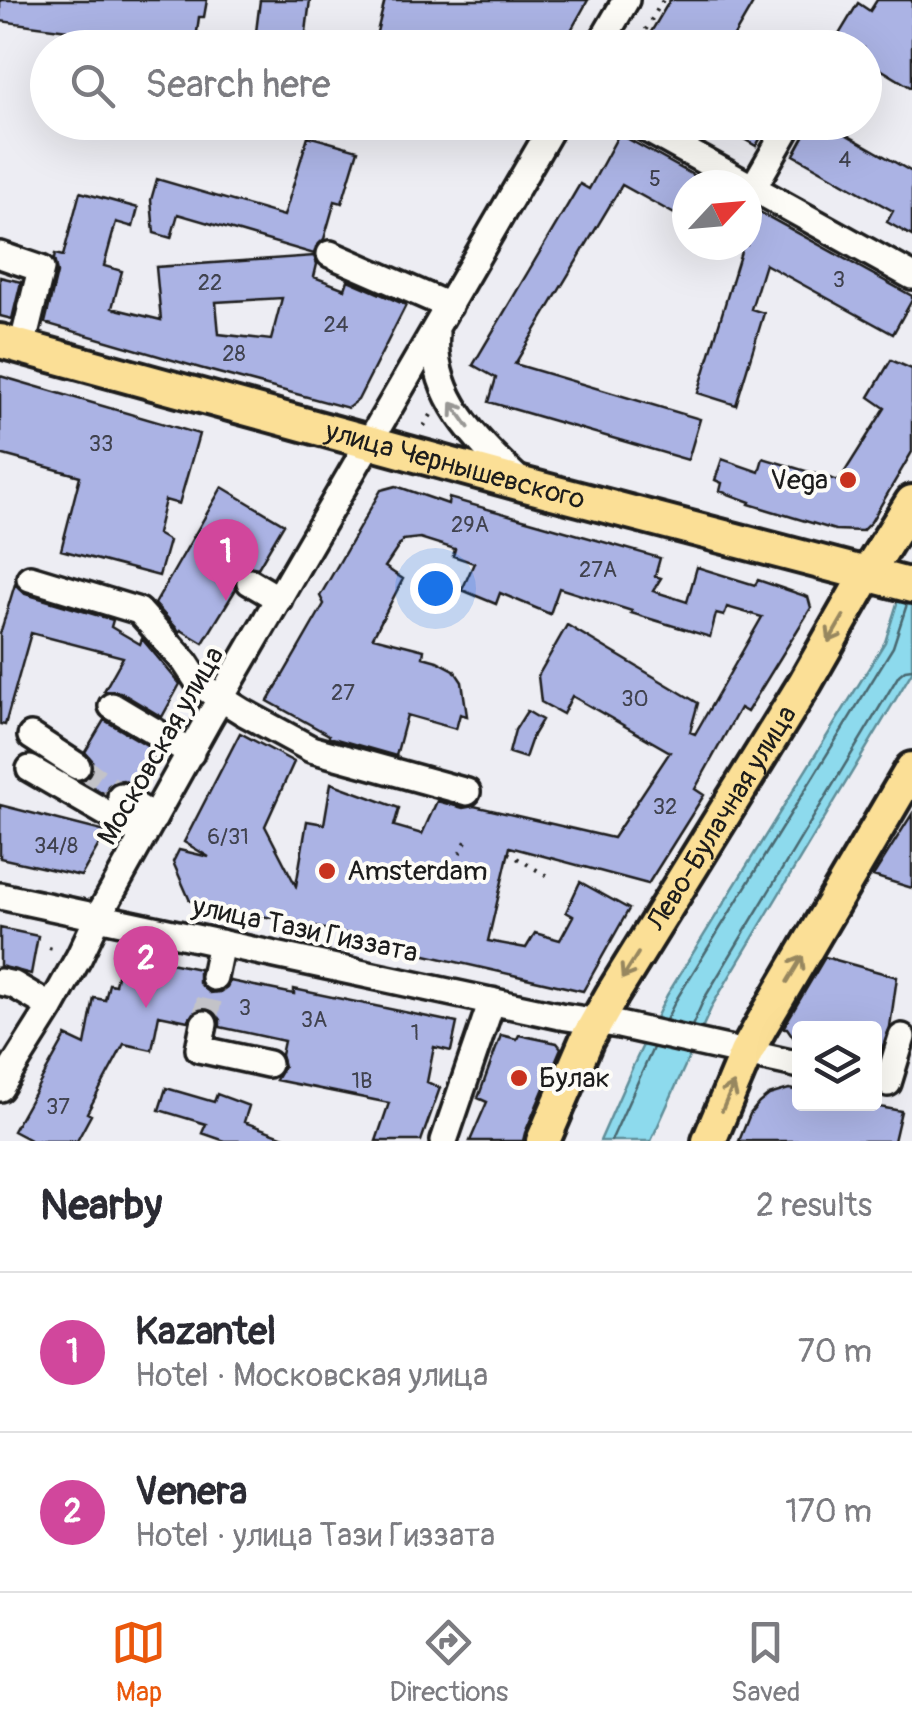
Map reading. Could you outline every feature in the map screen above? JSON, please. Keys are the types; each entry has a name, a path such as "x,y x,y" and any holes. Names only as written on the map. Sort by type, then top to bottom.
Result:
{"main road":[{"name":"улица Чернышевского","path":"11,344 890,580"},
{"name":"Лево-Булачная улица","path":"543,1141 588,1039 608,1023 805,683 890,580 912,502"},
{"path":"709,1141 735,1050 904,803 912,769"}],"street":[{"path":"608,30 626,0"},
{"name":"Московская улица","path":"0,1088 79,958 149,826 443,317 538,140"},
{"path":"667,140 721,170"},
{"path":"758,170 772,140"},
{"path":"760,170 779,140"},
{"path":"762,193 912,276"},
{"path":"330,254 443,317 435,347 446,394 482,444 522,484"},
{"path":"0,255 42,268 11,344"},
{"path":"30,578 139,610 200,685 311,749 467,792"},
{"path":"250,582 279,599"},
{"path":"112,706 191,753"},
{"path":"31,736 76,766"},
{"path":"30,770 149,826"},
{"path":"121,796 149,826"},
{"name":"улица Тази Гиззата","path":"0,896 792,1063"},
{"path":"214,977 221,943"},
{"path":"0,982 14,985 51,1007"},
{"path":"444,1141 492,1001"},
{"path":"204,1024 199,1049 268,1064"},
{"path":"891,1084 902,1036"}],"path":[{"path":"646,30 662,0"},
{"path":"460,853 466,842 472,843"},
{"path":"508,853 548,877"}],"water":[{"name":"Булак","path":"912,555 912,672 713,1004 651,1141 600,1141 667,995 885,642"}],"building":[{"path":"0,0 207,0 197,30 68,30 0,21"},
{"path":"260,0 310,0 306,30 256,30"},
{"path":"385,0 588,0 571,30 378,30"},
{"path":"670,0 755,0 738,30 652,30"},
{"path":"877,0 912,0 912,88 882,70 882,30 842,30 858,3 870,11"},
{"path":"307,140 358,150 342,203 335,201 324,239 314,254 178,214 171,238 154,233 151,200 157,179 284,216"},
{"path":"616,140 630,140 684,170 672,170 672,213 622,185 515,364 700,419 688,460 489,402 496,378 473,365 580,184 589,189"},
{"path":"802,140 856,140 912,172 912,236 887,222 893,211 794,155"},
{"path":"80,192 138,208 133,227 116,222 104,266 122,271 112,308 161,320 156,267 314,256 314,277 345,289 348,280 406,305 358,400 348,408 45,323 57,273 55,254 63,256","holes":["282,298 271,340 219,334 216,302"]},
{"path":"762,213 912,296 893,334 765,264 751,309 764,313 736,405 698,393 738,260 762,260"},
{"path":"0,277 21,282 12,319 0,316"},
{"path":"891,360 912,369 912,452 862,531 835,530 720,491 722,483 715,480 722,459 759,472 763,458 839,481 885,408 869,397"},
{"path":"0,376 199,434 179,504 165,500 157,534 169,541 159,576 61,550 80,476 0,454"},
{"path":"396,486 448,504 449,498 660,558 655,576 661,578 653,591 687,602 697,567 755,585 758,580 808,597 811,608 747,712 740,708 695,789 704,795 648,884 510,847 488,941 526,948 535,933 560,940 573,916 566,912 580,882 629,909 583,991 386,946 387,942 190,901 173,862 179,850 209,857 184,842 240,733 294,762 265,826 296,886 307,821 324,824 331,783 399,808 394,826 422,834 437,801 613,838 670,752 572,696 563,714 541,702 538,676 567,625 698,703 690,732 695,734 762,617 727,607 724,616 716,614 710,637 559,588 550,614 500,593 496,604 462,590 474,563 453,556 455,549 420,538 403,540 385,567 403,579 373,637 424,650 423,657 454,670 462,682 467,716 460,714 456,729 407,715 396,756 329,737 268,701 324,604 320,596 381,490"},
{"path":"222,487 284,524 258,568 249,566 237,573 236,589 203,643 180,632 155,604"},
{"path":"15,584 25,594 113,620 111,627 140,644 142,639 180,684 162,717 120,692 104,691 123,657 31,633 5,725 0,724 0,634"},
{"path":"527,711 542,720 525,758 509,753 515,730"},
{"path":"104,720 157,751 136,787 123,780 115,781 105,794 83,781 93,768 85,752"},
{"path":"0,805 106,832 81,876 0,858"},
{"path":"912,814 912,888 873,876"},
{"path":"0,928 38,936 31,974 0,966"},
{"path":"127,954 199,969 199,983 210,993 220,992 230,981 294,994 294,989 457,1023 451,1051 434,1047 427,1082 440,1088 421,1141 376,1141 389,1103 276,1080 284,1066 284,1041 220,1027 215,1013 206,1008 193,1013 188,1021 159,1015 152,1050 124,1044 87,1113 91,1115 77,1141 32,1141 13,1131 66,1036 85,1045 94,998 105,1000 109,984 115,985 119,966 124,968"},
{"path":"825,957 897,977 890,1027 882,1049 882,1021 792,1021 792,1035 783,1028"},
{"name":"Булак","path":"501,1035 557,1043 561,1048 523,1141 470,1141 487,1102 478,1098"},
{"path":"166,1088 214,1102 217,1094 249,1106 244,1122 290,1141 225,1141 202,1133 206,1124 159,1110"},
{"path":"792,1090 792,1111 882,1111 882,1107 901,1111 894,1141 739,1141 750,1114 769,1095"}],"tunnel":[{"path":"77,766 121,796"},
{"path":"204,1024 214,977"}],"place":[{"name":"Vega","path":"848,480"},
{"name":"Kazantel","path":"226,601"},
{"name":"Amsterdam","path":"327,871"},
{"name":"Venera","path":"146,1008"},
{"name":"Булак","path":"519,1078"}]}
